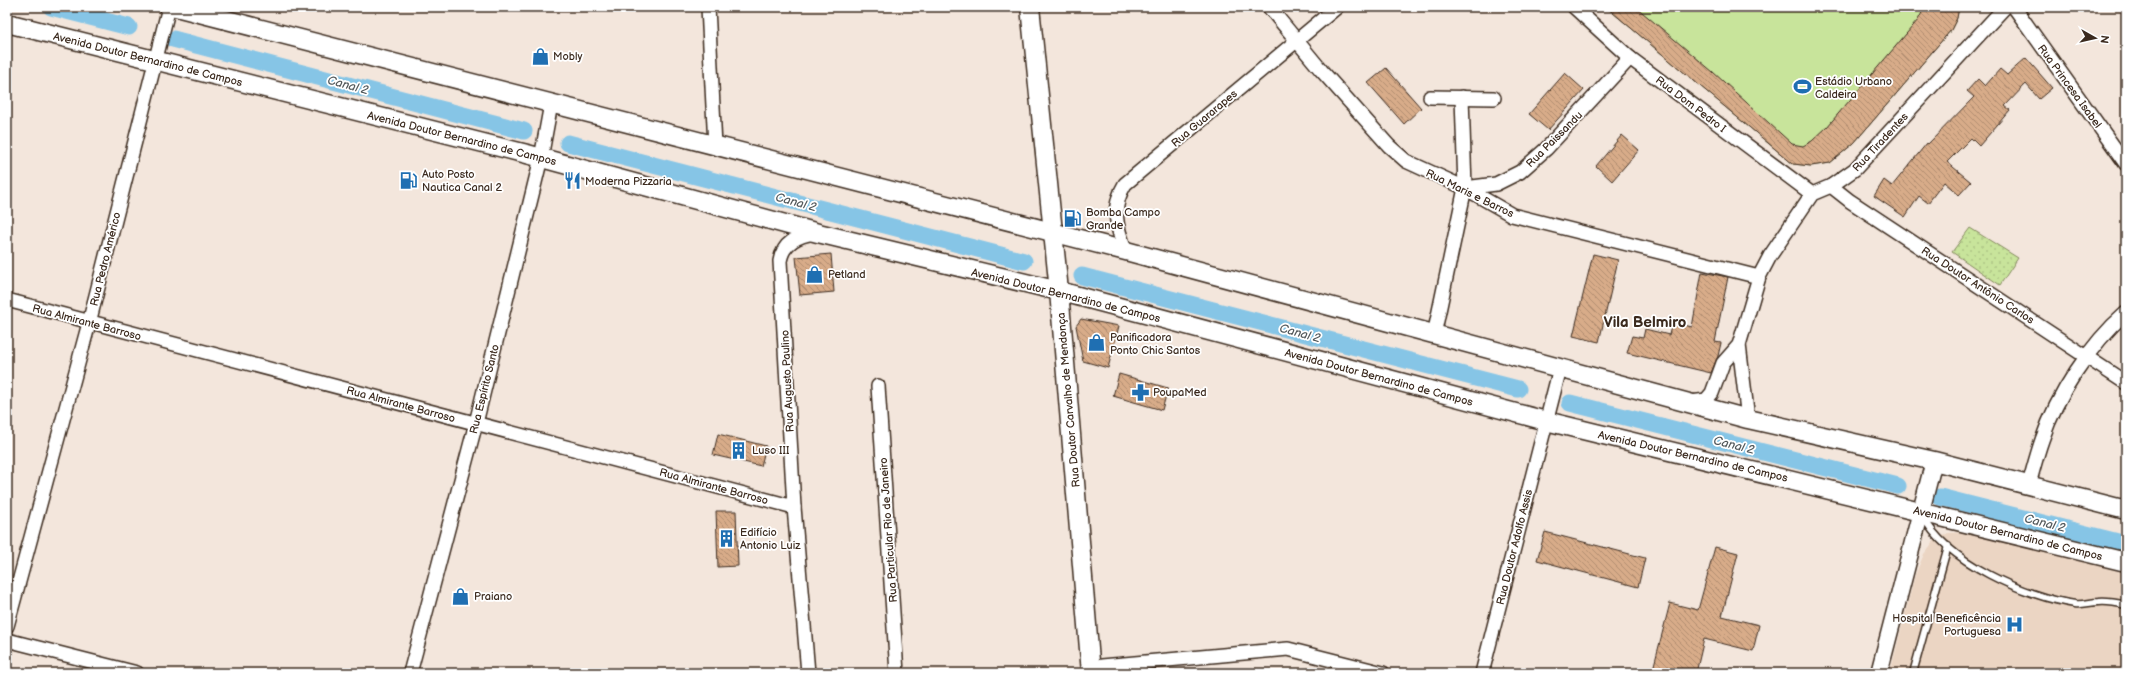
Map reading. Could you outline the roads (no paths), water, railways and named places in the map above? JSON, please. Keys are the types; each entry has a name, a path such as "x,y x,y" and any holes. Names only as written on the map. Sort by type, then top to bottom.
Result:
{"main road":[{"path":"176,7 1126,251 1748,419 1934,461 2029,484 2126,510"},
{"name":"Rua Doutor Carvalho de Mendonça","path":"1030,7 1059,291 1091,673"},
{"name":"Avenida Doutor Bernardino de Campos","path":"7,23 541,158 818,232 1059,291 1546,421 2126,562"}],"street":[{"name":"Rua Pedro Américo","path":"7,626 89,322 154,61 169,7"},
{"path":"708,7 715,146"},
{"name":"Rua Maris e Barros","path":"1269,7 1321,70 1389,146 1406,161 1465,188 1512,215 1759,277"},
{"name":"Rua Guararapes","path":"1126,251 1119,235 1116,210 1119,194 1125,184 1337,7"},
{"name":"Rua Dom Pedro I","path":"1574,7 1630,58 1812,194"},
{"name":"Rua Tiradentes","path":"1812,194 1831,186 1855,169 2005,7"},
{"name":"Rua Princesa Isabel","path":"2014,7 2126,164"},
{"name":"Rua Paissandu","path":"1465,188 1496,184 1520,172 1546,149 1630,58"},
{"path":"1430,97 1494,98"},
{"path":"1434,335 1465,188 1462,97"},
{"name":"Rua Espírito Santo","path":"410,673 476,423 541,158 551,104"},
{"name":"Rua Doutor Antônio Carlos","path":"1831,186 1850,201 2126,383"},
{"path":"1748,419 1739,344 1759,277 1770,256 1812,194"},
{"name":"Rua Augusto Paulino","path":"808,673 794,507 780,261 784,248 794,239 806,234 818,232"},
{"name":"Rua Almirante Barroso","path":"7,300 794,507"},
{"path":"2029,484 2042,439 2060,400 2086,356 2113,324 2126,313"},
{"path":"1689,403 1706,400 1712,393 1723,363 1739,344"},
{"name":"Rua Doutor Adolfo Assis","path":"1482,673 1560,368"},
{"name":"Rua Particular Rio de Janeiro","path":"878,386 897,673"},
{"path":"1878,673 1934,461"},
{"path":"7,640 137,673"},
{"path":"1095,673 1102,666 1288,649 1383,673"}],"lane":[{"path":"1921,511 1929,526 1948,546 1980,569 2035,594 2075,604 2098,602 2126,605"},
{"path":"1913,673 1948,546"}],"waterway":[{"name":"Canal 2","path":"51,7 129,27"},
{"name":"Canal 2","path":"173,39 524,131"},
{"name":"Canal 2","path":"568,143 1024,261"},
{"name":"Canal 2","path":"1082,276 1518,389"},
{"name":"Canal 2","path":"1570,403 1898,486"},
{"name":"Canal 2","path":"1940,497 2126,544"}],"place":[{"name":"Mobly","path":"540,56"},
{"name":"Estádio Urbano Caldeira","path":"1802,87"},
{"name":"Auto Posto Nautica Canal 2","path":"409,180"},
{"name":"Moderna Pizzaria","path":"572,181"},
{"name":"Bomba Campo Grande","path":"1073,218"},
{"name":"Petland","path":"815,274"},
{"name":"Panificadora Ponto Chic Santos","path":"1097,343"},
{"name":"PoupaMed","path":"1140,392"},
{"name":"Luso III","path":"739,450"},
{"name":"Edifício Antonio Luiz","path":"727,538"},
{"name":"Praiano","path":"461,596"},
{"name":"Hospital Beneficência Portuguesa","path":"2014,624"}],"district":[{"name":"Vila Belmiro","path":"1645,322"}]}
